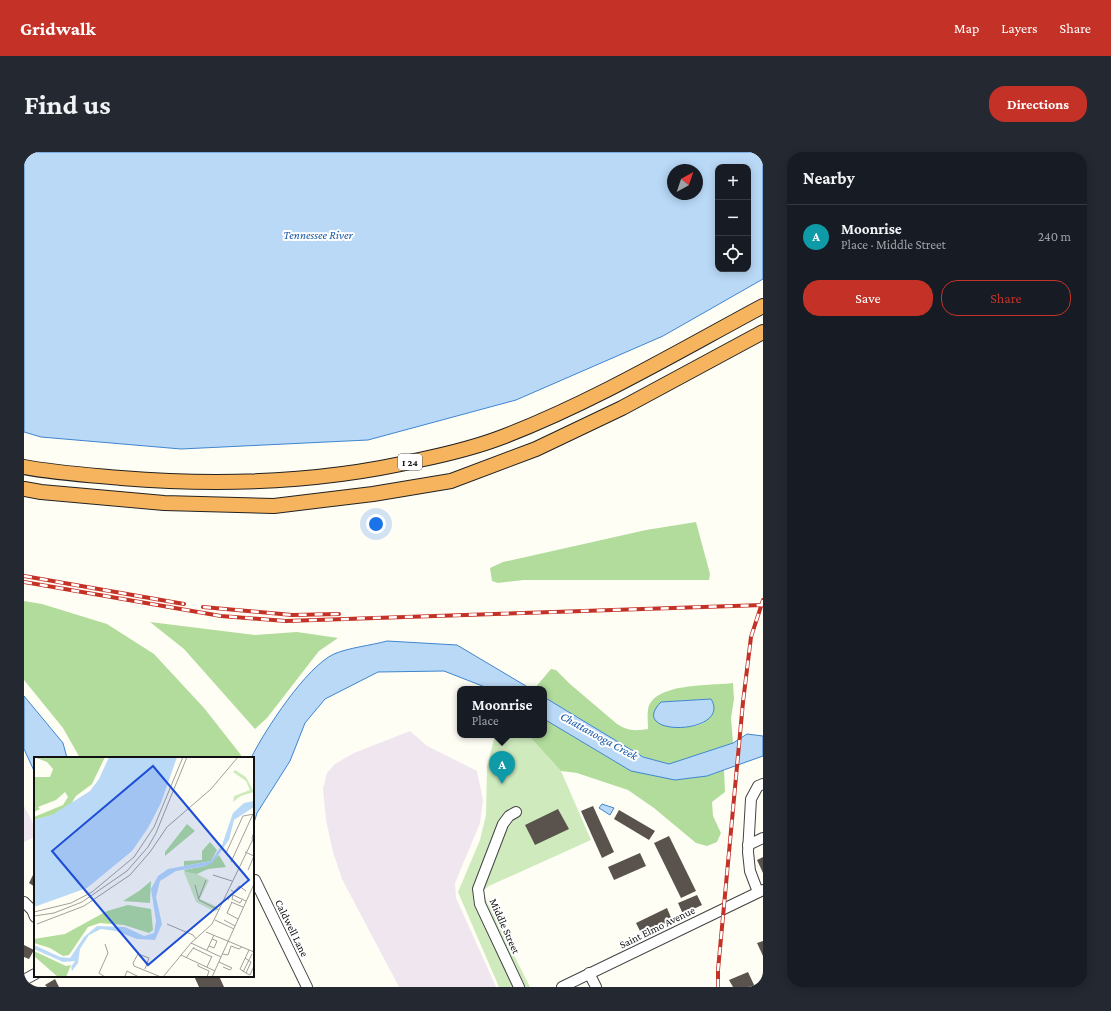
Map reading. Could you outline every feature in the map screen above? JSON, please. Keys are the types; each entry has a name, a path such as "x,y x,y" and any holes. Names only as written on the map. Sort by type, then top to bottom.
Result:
{"highway":[{"name":"I 24","path":"24,467 50,472 178,483 279,481 352,474 385,468 459,451 504,436 546,419 609,389 763,306"},
{"name":"I 24","path":"24,489 40,492 164,503 274,506 373,494 451,481 536,449 601,418 763,332"}],"street":[{"path":"761,891 750,871 748,845 751,799 758,786 763,784"},
{"name":"Middle Street","path":"516,812 509,816 503,824 478,889 480,904 519,987"},
{"path":"748,845 763,838"},
{"name":"Caldwell Lane","path":"255,880 307,987"},
{"name":"Saint Elmo Avenue","path":"562,987 761,891"},
{"path":"24,902 32,910 34,915"},
{"path":"589,973 596,987"},
{"path":"24,980 34,975"}],"shaded area":[{"path":"410,731 427,746 477,771 483,800 480,823 455,883 456,898 496,987 399,987 342,879 333,852 326,820 323,789 327,773 335,764 354,753"},
{"path":"24,806 34,825 34,837 24,842"}],"green space":[{"path":"696,522 710,574 709,580 524,580 498,583 492,581 490,568 503,562 646,530"},
{"path":"24,601 42,604 107,624 154,654 204,708 241,755 240,757 79,757 63,728 24,680"},
{"path":"150,622 255,635 297,632 338,638 319,651 267,718 255,729 184,649"},
{"path":"551,669 556,670 570,684 617,724 628,729 639,730 648,729 648,710 652,701 660,694 684,687 733,683 734,699 731,718 733,743 669,764 643,757 547,699 547,686 537,686","holes":["711,699 713,705 712,712 706,721 698,725 680,727 661,702"]},
{"path":"547,721 631,771 707,776 724,770 725,792 712,802 713,816 721,833 717,842 707,846 696,843 654,808 628,790 577,773 561,771 531,738 547,738"},
{"path":"494,738 531,738 561,771 591,840 489,886 483,891 487,902 530,987 499,987 458,892 480,840 486,815 487,767"}],"water":[{"name":"Tennessee River","path":"24,152 763,152 763,279 663,336 516,400 368,440 181,449 41,437 24,432"},
{"path":"387,641 457,645 526,686 482,686 444,671 378,672 325,699 305,723 290,761 257,813 254,823 254,757 252,757 257,746 287,700 311,672 323,661 334,654"},
{"path":"24,696 63,743 67,757 34,757 34,771 24,749"},
{"name":"Chattanooga Creek","path":"547,699 643,757 669,764 733,743 747,734 763,736 763,756 707,776 675,780 631,771 547,721"},
{"path":"711,699 714,711 707,720 695,725 681,728 667,726 657,722 654,714 661,702"},
{"path":"602,804 614,808 610,815 599,808"}],"building":[{"path":"593,806 614,852 602,858 581,811"},
{"path":"558,809 569,829 535,845 525,825"},
{"path":"619,810 655,831 649,840 614,819"},
{"path":"669,836 696,891 681,898 654,843"},
{"path":"640,853 646,866 614,880 608,867"},
{"path":"763,857 763,873 757,860"},
{"path":"34,873 34,886 29,883"},
{"path":"697,895 702,905 683,914 678,903"},
{"path":"667,908 672,920 642,935 636,923"},
{"path":"763,941 763,956 757,943"},
{"path":"24,945 34,950 29,959 24,957"},
{"path":"748,972 755,987 733,987 729,980"},
{"path":"194,977 219,977 224,987 199,987"},
{"path":"55,979 59,987 47,987 45,985"}],"railway":[{"path":"24,576 184,604"},
{"path":"24,582 221,616 286,621 763,605"},
{"path":"718,987 718,970 743,702 751,637 763,600"},
{"path":"203,607 292,615 339,614"}],"place":[{"name":"Moonrise","path":"502,784"}]}
